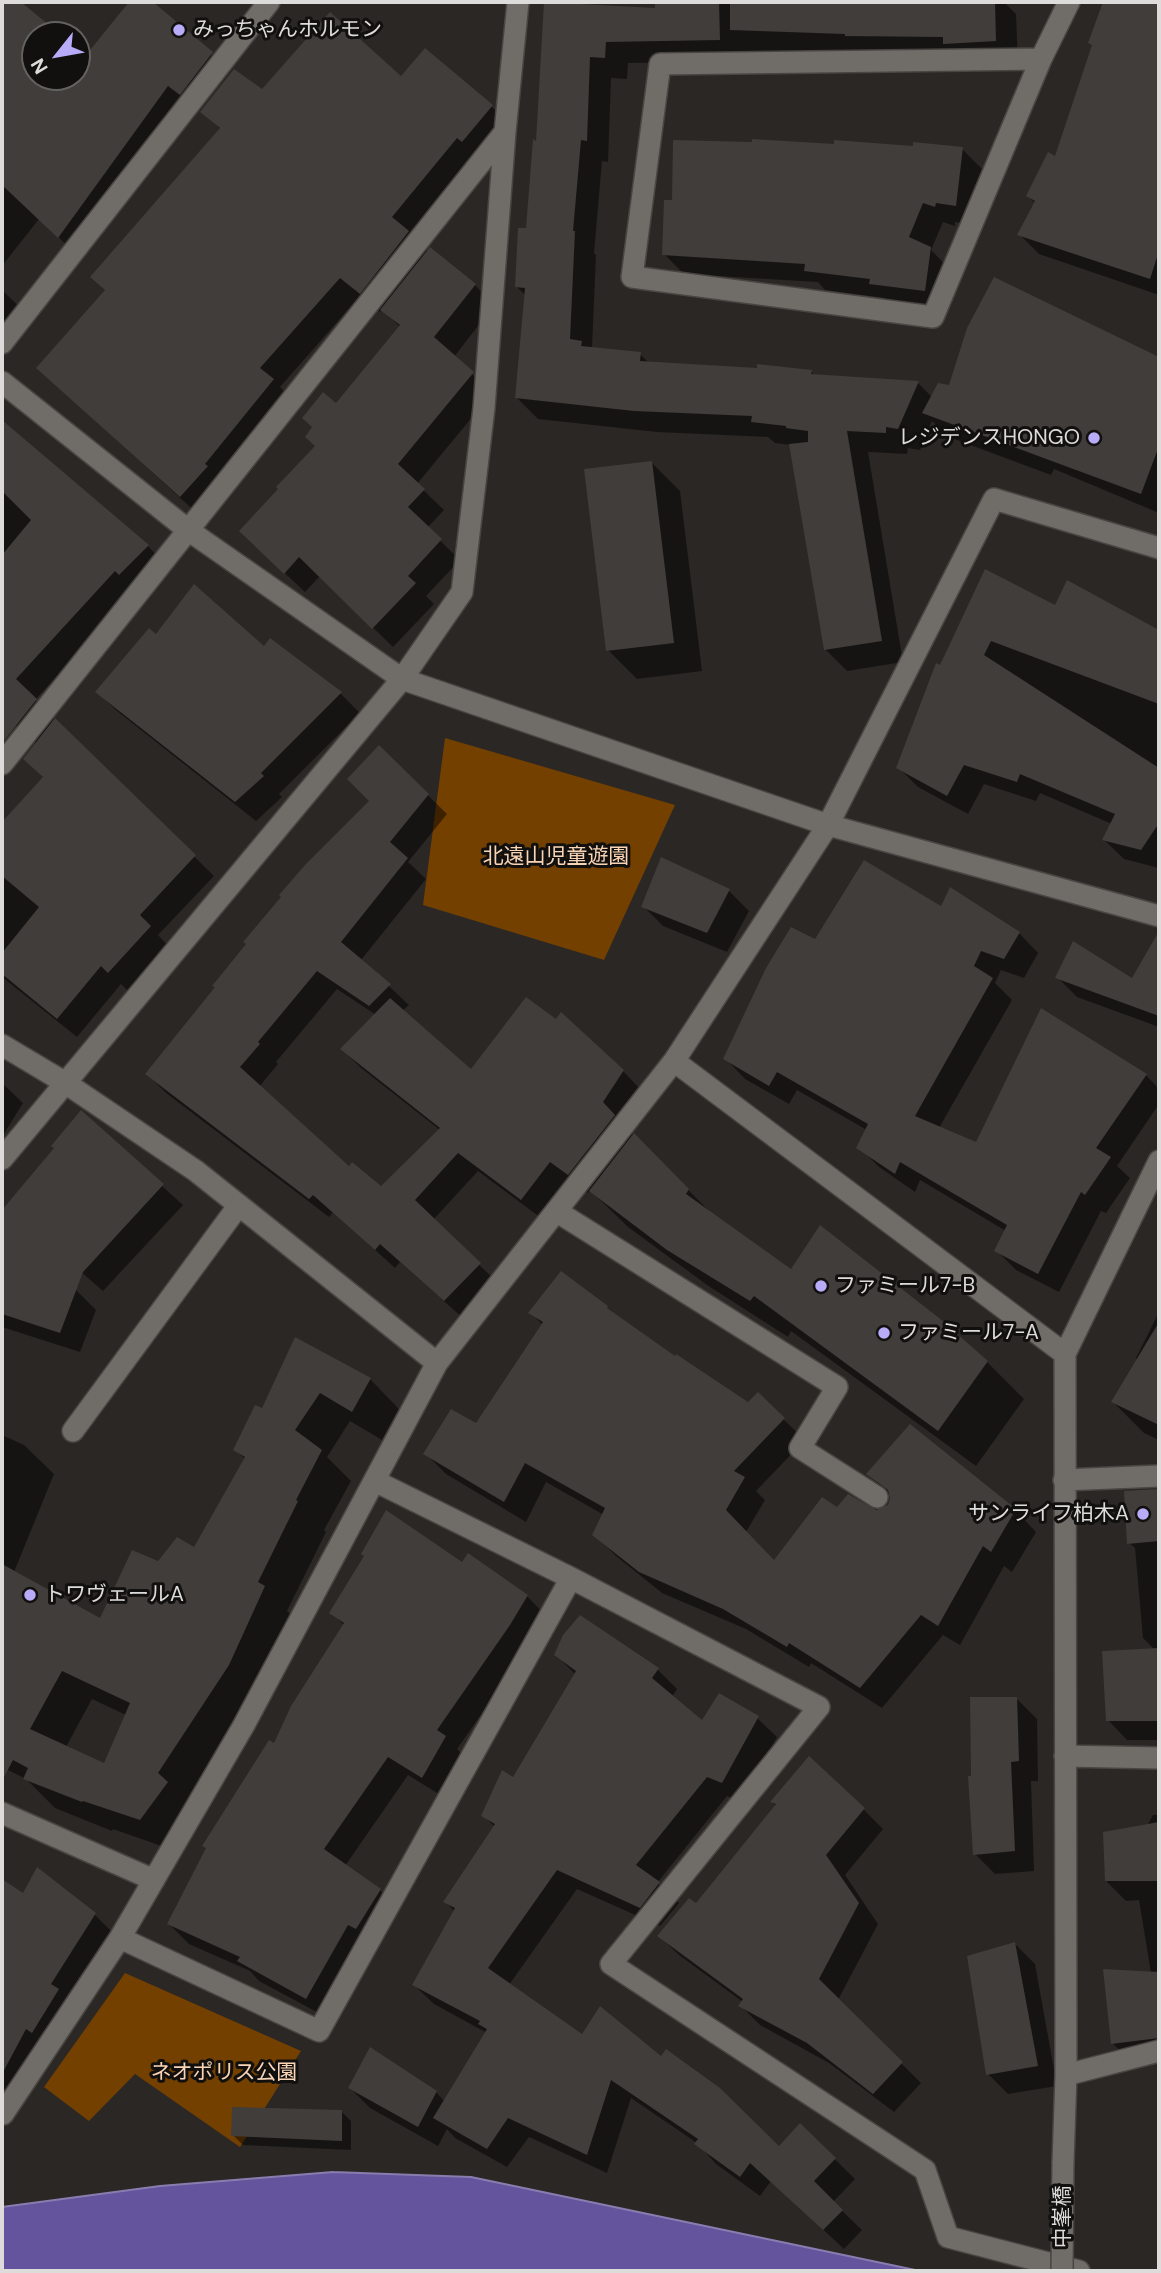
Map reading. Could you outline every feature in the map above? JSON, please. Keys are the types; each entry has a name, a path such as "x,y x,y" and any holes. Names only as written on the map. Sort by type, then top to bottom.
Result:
{"street":[{"path":"2,343 269,2"},
{"path":"2,1159 402,679 462,592 484,408 505,132 518,2"},
{"path":"1041,59 660,64 632,277 933,317 1041,59 1069,2"},
{"path":"2,764 505,132"},
{"path":"2,383 188,530 402,679 828,825 1159,916"},
{"path":"2,2114 120,1938 154,1881 244,1725 437,1363 674,1061 828,825 994,499 1157,540"},
{"path":"2,1045 196,1171 437,1363"},
{"path":"674,1061 1065,1354 1159,1161"},
{"path":"74,1431 239,1205"},
{"path":"556,1211 837,1387 800,1448 877,1497"},
{"name":"中峯橋","path":"1062,2271 1066,2075 1065,1354"},
{"path":"1064,1480 1159,1476"},
{"path":"375,1481 571,1578 819,1707 611,1964 925,2170 948,2237 1079,2271"},
{"path":"120,1938 319,2031 571,1578"},
{"path":"1065,1756 1159,1758"},
{"path":"2,1813 154,1881"},
{"path":"1066,2075 1159,2051"}],"green space":[{"name":"北遠山児童遊園","path":"445,738 675,805 604,960 423,905"},
{"name":"ネオポリス公園","path":"125,1973 301,2051 240,2147 135,2074 89,2121 44,2087"}],"shaded area":[{"path":"333,2172 471,2177 920,2271 2,2271 2,2207 160,2186"}],"building":[{"path":"2,2 21,2 44,21 21,21 21,91 91,91 91,49 129,2 153,2 213,52 180,95 168,86 58,238 2,185"},
{"path":"544,2 655,8 655,2 719,2 720,40 606,42 605,58 590,57 587,141 581,140 573,231 570,339 582,341 581,346 641,352 640,361 757,368 757,364 812,370 811,374 919,381 898,429 886,427 886,433 847,431 882,641 824,650 789,444 808,442 808,431 751,422 752,416 634,411 515,398 525,288 515,287 518,228 526,228 533,139 536,141"},
{"path":"730,2 995,2 996,41 943,44 943,37 845,36 730,30"},
{"path":"1103,2 1159,2 1159,251 1150,279 1017,235 1035,201 1026,196 1048,152 1055,156 1092,45 1088,43"},
{"path":"330,12 401,76 425,48 493,105 462,142 457,138 392,217 409,231 360,294 340,278 260,368 274,379 205,464 208,466 180,497 36,368 105,290 90,277 220,128 200,112 234,69 262,89"},
{"path":"752,139 834,144 834,140 913,146 913,142 963,147 956,206 936,203 935,207 923,203 909,237 931,247 925,291 869,284 870,279 804,271 805,264 662,255 664,200 672,200 673,140 752,142"},
{"path":"430,247 476,284 434,337 474,372 398,464 425,489 408,507 442,539 408,576 416,583 372,629 299,557 284,574 239,531 315,446 305,437 312,427 302,418 323,392 336,403 400,325 380,310"},
{"path":"994,277 1159,357 1159,446 1141,494 922,413 938,383 949,385 967,328"},
{"path":"2,420 149,545 119,575 115,571 16,679 37,699 3,742 2,555 31,520 2,491"},
{"path":"652,461 674,643 606,651 584,469"},
{"path":"985,569 1055,605 1067,580 1159,630 1159,704 991,641 984,655 1159,768 1159,823 1141,850 1102,840 1115,814 1020,774 1017,782 964,765 947,796 896,768 936,663 940,665"},
{"path":"194,584 264,646 270,638 342,692 261,773 264,776 235,802 95,692 149,628 156,634"},
{"path":"55,718 196,855 140,915 151,926 108,973 101,966 57,1019 2,974 2,953 39,907 2,876 2,822 43,777 23,759"},
{"path":"379,745 429,794 390,842 408,858 341,942 391,984 369,1006 317,971 240,1067 349,1166 352,1162 381,1186 440,1128 340,1049 390,998 471,1069 526,997 556,1019 561,1012 624,1070 603,1102 615,1115 568,1175 550,1162 521,1200 458,1153 415,1200 481,1263 444,1301 380,1244 375,1250 313,1195 309,1199 145,1074 215,987 212,986 246,944 243,942 281,897 279,895 369,801 347,779"},
{"path":"661,857 730,889 707,933 641,907"},
{"path":"864,860 941,906 950,887 1020,932 1004,959 981,951 974,966 993,978 915,1116 976,1142 1041,1008 1147,1074 1096,1148 1111,1157 1085,1195 1081,1192 1038,1274 994,1251 1007,1225 900,1162 895,1174 856,1148 868,1124 777,1072 769,1086 723,1059 766,968 791,927 815,939"},
{"path":"1159,931 1159,1016 1055,978 1073,941 1132,978"},
{"path":"81,1110 164,1184 83,1272 60,1333 2,1314 2,1210 54,1148 51,1146"},
{"path":"634,1133 689,1189 686,1194 791,1269 820,1225 939,1318 988,1361 938,1431 754,1296 750,1301 667,1250 589,1191"},
{"path":"561,1271 608,1306 607,1308 675,1356 676,1354 748,1402 758,1392 785,1418 734,1471 745,1477 726,1510 774,1560 822,1497 837,1507 848,1494 876,1510 888,1505 888,1490 866,1474 910,1424 1016,1509 991,1552 983,1546 938,1626 921,1615 860,1688 789,1643 787,1647 723,1609 639,1572 592,1535 605,1508 525,1463 504,1502 423,1454 451,1409 476,1423 543,1322 528,1313"},
{"path":"1159,1322 1159,1425 1111,1402"},
{"path":"295,1337 371,1378 352,1412 320,1393 295,1430 322,1450 258,1582 265,1586 229,1665 158,1773 168,1782 140,1820 82,1802 23,1779 28,1768 13,1760 2,1781 2,1564 100,1618 132,1550 158,1561 177,1537 194,1547 245,1457 233,1450 255,1405 262,1408","holes":["62,1671 130,1703 104,1763 30,1729"]},
{"name":"サンライフ柏木A","path":"1159,1489 1159,1541 1127,1544 1124,1491"},
{"path":"386,1510 462,1562 468,1553 528,1595 437,1730 446,1736 422,1778 388,1757 324,1849 381,1889 356,1929 348,1925 306,1999 237,1961 240,1957 167,1924 206,1848 202,1846 269,1740 274,1743 291,1706 344,1623 329,1613 364,1556 361,1554"},
{"path":"580,1615 659,1668 652,1678 702,1720 719,1693 759,1716 722,1783 707,1777 636,1865 660,1882 640,1908 557,1870 488,1968 582,2034 600,2006 661,2056 666,2049 720,2088 779,2146 800,2123 836,2158 814,2181 843,2210 823,2230 750,2163 740,2177 694,2144 698,2139 611,2080 587,2155 508,2118 487,2149 433,2118 487,2029 478,2024 480,2021 412,1985 455,1908 443,1902 495,1824 481,1816 502,1770 513,1777 576,1671 554,1655 563,1635"},
{"path":"1159,1648 1159,1721 1106,1721 1102,1651"},
{"path":"970,1697 1017,1697 1019,1761 1011,1762 1015,1851 973,1855 968,1776 971,1776"},
{"path":"809,1756 865,1808 826,1855 859,1903 819,1979 903,2062 873,2094 807,2043 738,2006 743,1999 657,1936 689,1898 696,1903 776,1804 770,1802"},
{"path":"1159,1822 1159,1881 1105,1881 1103,1832"},
{"path":"37,1867 96,1913 51,1984 59,1989 32,2033 26,2029 2,2074 2,1879 23,1893"},
{"path":"1015,1942 1038,2066 986,2075 967,1956"},
{"path":"1103,1969 1159,1972 1159,2038 1111,2044"},
{"path":"370,2047 437,2091 418,2127 348,2088"},
{"path":"232,2107 342,2110 342,2141 231,2136"}],"place":[{"name":"みっちゃんホルモン","path":"179,30"},
{"name":"レジデンスHONGO","path":"1094,438"},
{"name":"ファミール7-B","path":"821,1286"},
{"name":"ファミール7-A","path":"884,1333"},
{"name":"サンライフ柏木A","path":"1143,1514"},
{"name":"トワヴェールA","path":"30,1595"}]}
